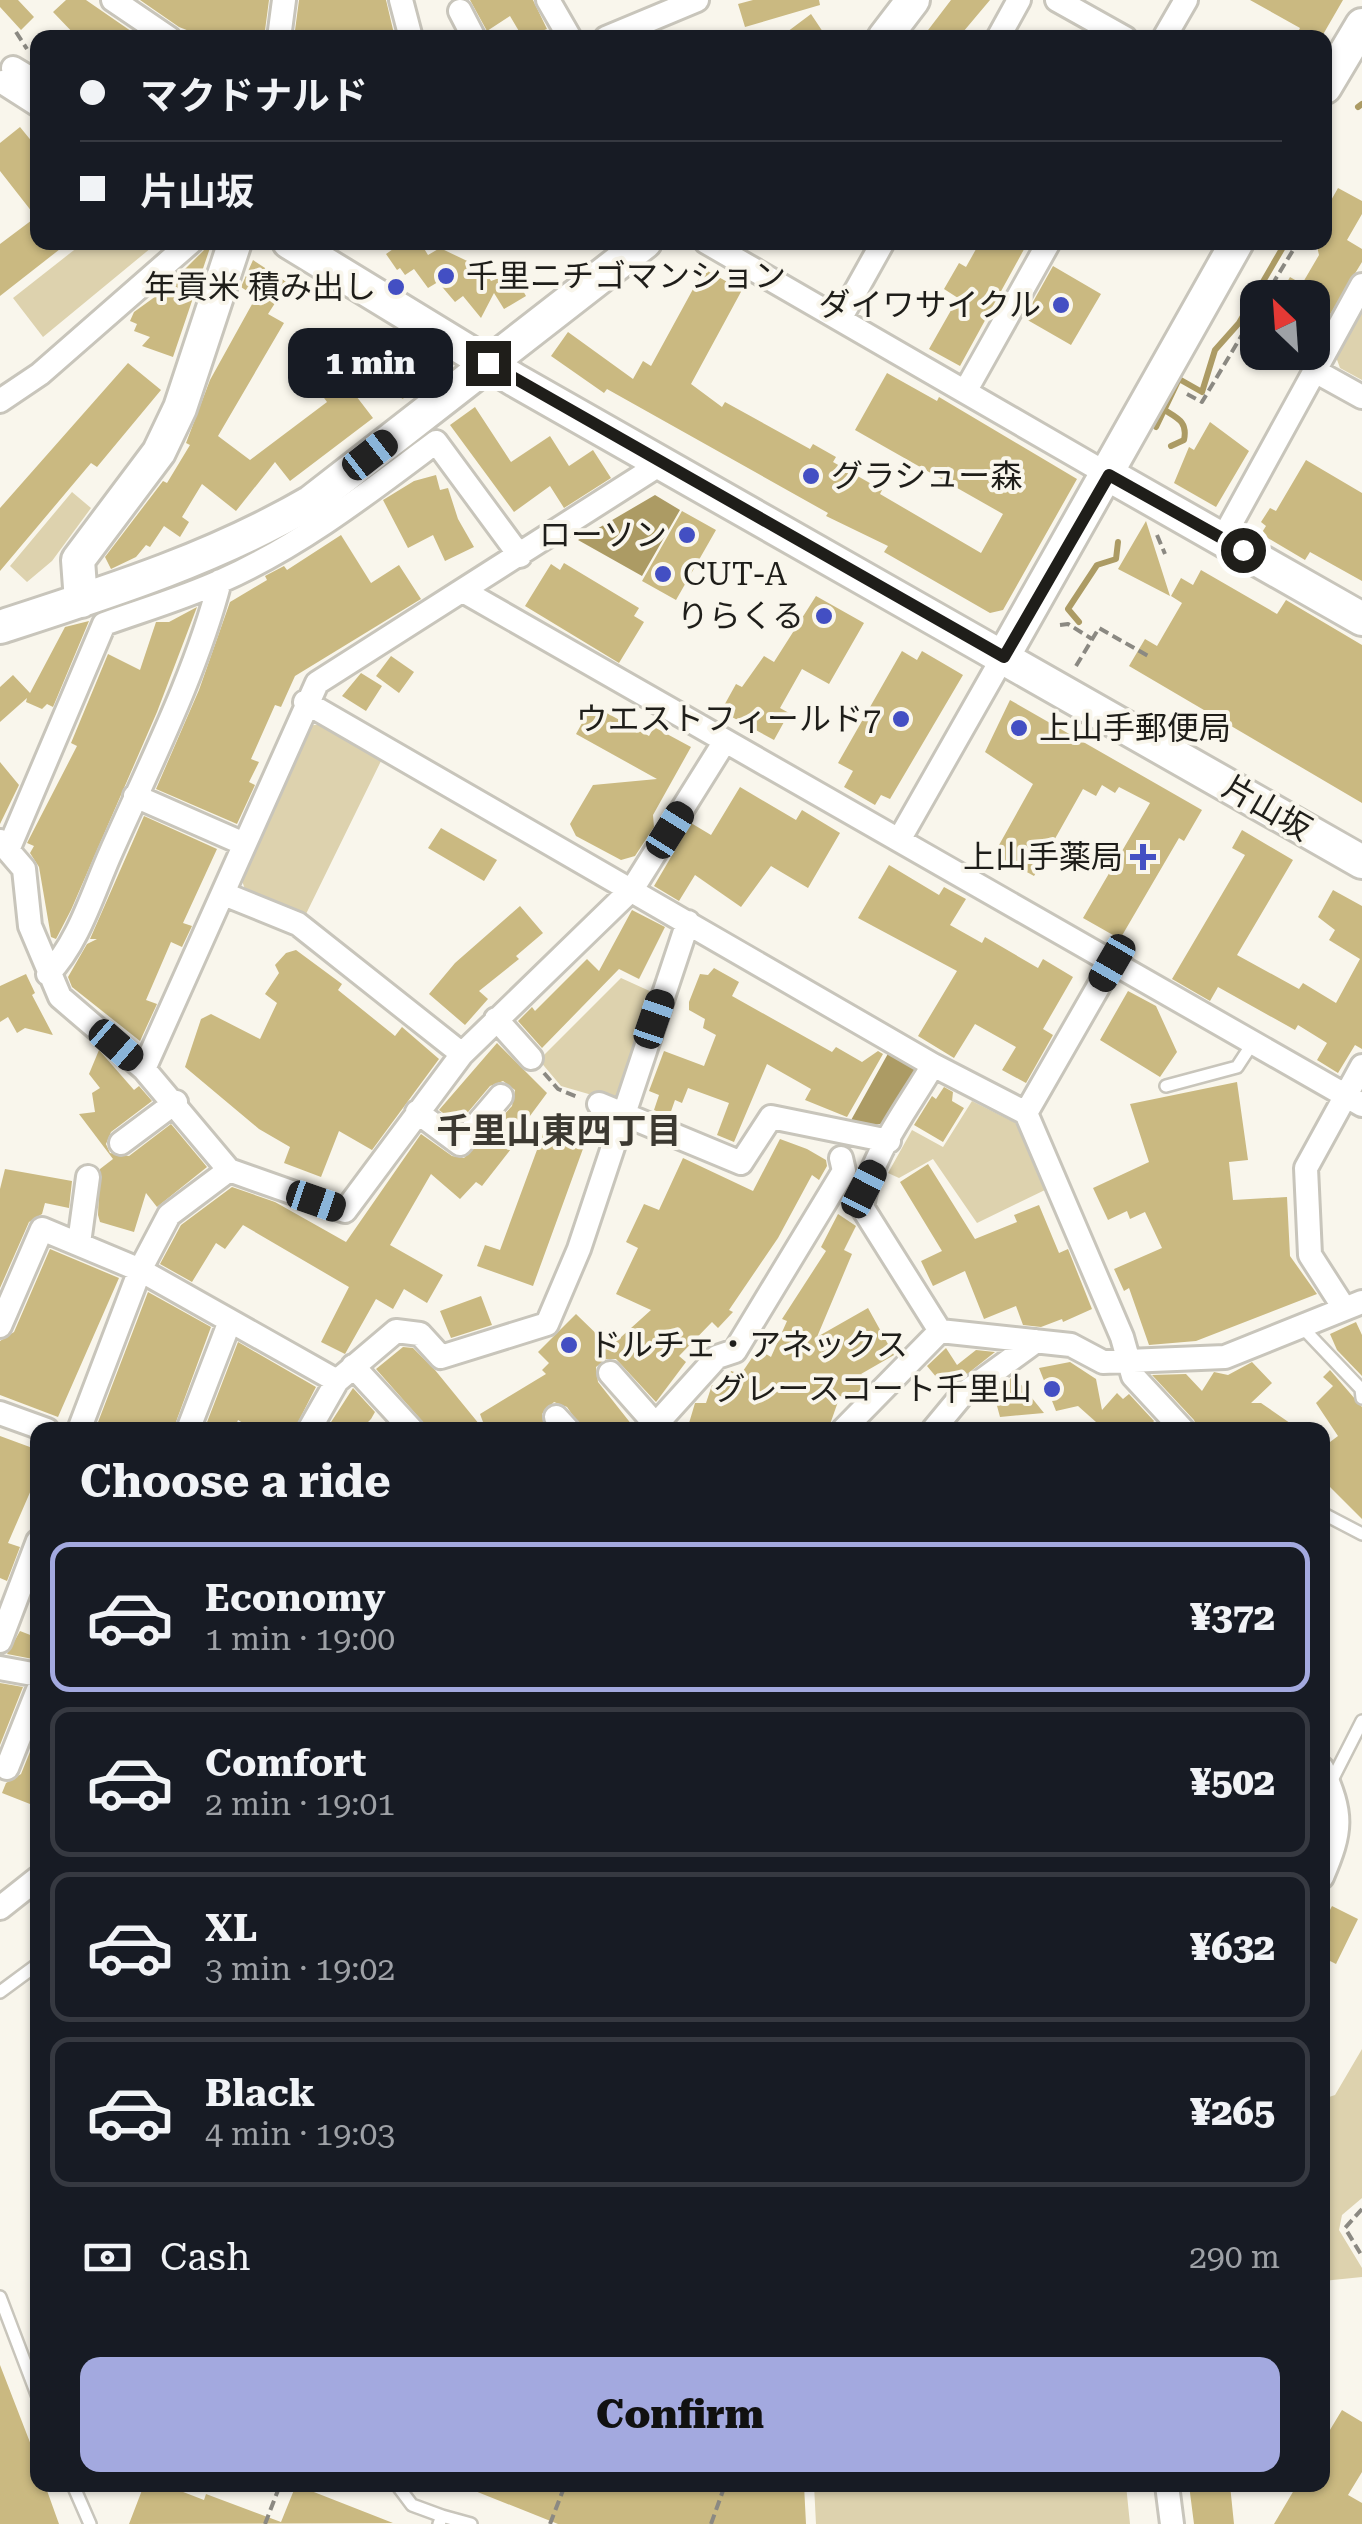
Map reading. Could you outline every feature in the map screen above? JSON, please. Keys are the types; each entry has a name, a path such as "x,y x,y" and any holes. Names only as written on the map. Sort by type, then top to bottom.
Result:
{"street":[{"path":"112,0 157,30"},
{"path":"280,30 284,0"},
{"path":"402,0 409,30"},
{"path":"548,0 565,30"},
{"path":"625,30 697,0"},
{"path":"890,30 913,0"},
{"path":"1003,30 1020,0"},
{"path":"1057,0 1111,30"},
{"path":"1169,30 1186,0"},
{"path":"460,12 470,30"},
{"path":"1332,76 1362,25"},
{"path":"13,70 30,89"},
{"path":"0,401 40,374 182,250"},
{"path":"81,601 78,560 158,452 180,408 232,250"},
{"name":"片山坂","path":"302,250 488,363 1362,862"},
{"path":"0,628 163,574 311,502 635,250"},
{"path":"720,250 1362,620"},
{"path":"840,319 879,250"},
{"path":"966,390 1045,250"},
{"path":"899,840 1109,475 1233,250"},
{"path":"1223,538 1362,285"},
{"path":"1316,371 1362,397"},
{"path":"520,556 436,442 323,525 220,582 104,624 4,845 24,869 30,926 60,997 144,1069 230,1170 345,1211 462,1054 632,888 725,741"},
{"path":"144,1069 305,702 317,683 466,592 662,462"},
{"path":"48,974 64,957 135,796 210,622 220,582"},
{"path":"466,592 1354,1100"},
{"path":"305,702 934,1065 1026,1113 1132,1376 1175,1422"},
{"path":"135,796 242,843"},
{"path":"224,894 298,924 462,1054"},
{"path":"314,1422 345,1373 396,1331 420,1334 440,1357 546,1324 580,1249 688,922"},
{"path":"1026,1113 1112,963"},
{"path":"496,1019 538,1067"},
{"path":"934,1065 888,1141 864,1189 862,1207 940,1332"},
{"path":"850,1422 940,1332 1071,1345 1103,1362 1225,1357 1353,1305 1310,1255 1306,1168 1354,1100 1362,1066"},
{"path":"417,1112 460,1144 502,1096"},
{"path":"590,1101 741,1163 771,1118 888,1141"},
{"path":"121,1143 176,1102"},
{"path":"658,1422 716,1358 735,1351 844,1171 841,1158"},
{"path":"82,1422 140,1270 168,1215 230,1170"},
{"path":"79,1244 88,1177"},
{"path":"0,1326 42,1228 140,1270 230,1322 345,1373 403,1422"},
{"path":"191,1422 230,1322"},
{"path":"942,1422 962,1395 1036,1340"},
{"path":"610,1373 648,1422"},
{"path":"0,1413 30,1424"},
{"path":"0,1640 30,1561"},
{"path":"0,1668 30,1674"},
{"path":"30,1710 11,1758 30,1757"},
{"path":"1330,1785 1338,1804 1338,1839 1330,1858"},
{"path":"0,1908 30,1884"},
{"path":"1168,2492 1172,2524"}],"lane":[{"path":"1166,1086 1237,1067 1254,1041"},
{"path":"1300,1325 1361,1389 1362,1398"},
{"path":"1330,1516 1362,1534"},
{"path":"1330,1770 1362,1721"},
{"path":"0,1992 30,1970"},
{"path":"0,2297 30,2376"},
{"path":"76,2492 90,2524"},
{"path":"402,2492 412,2505 440,2520 471,2524"}],"path":[{"path":"13,70 28,49 16,32"},
{"path":"1275,280 1293,250"},
{"path":"1187,394 1202,402 1240,338"},
{"path":"694,628 702,614"},
{"path":"1060,625 1068,624 1092,639"},
{"path":"1074,670 1099,628 1150,657"},
{"path":"538,1067 558,1088 590,1101"},
{"path":"1362,2209 1345,2228 1362,2256"},
{"path":"265,2524 277,2492"},
{"path":"550,2524 562,2492"},
{"path":"711,2524 722,2492"}],"shaded area":[{"path":"74,250 149,250 43,337 13,298"},
{"path":"1362,306 1362,380 1340,368 1335,354"},
{"path":"72,492 91,508 52,561 27,582 10,566"},
{"path":"655,495 680,510 642,576 578,540"},
{"path":"322,724 382,759 305,916 246,892 241,878 307,726"},
{"path":"621,978 654,993 616,1102 561,1086 539,1060"},
{"path":"890,1050 912,1062 916,1074 899,1109 886,1122 850,1122"},
{"path":"972,1101 1018,1124 1047,1189 977,1223 933,1159 899,1178 888,1173 912,1130 943,1147"},
{"path":"1362,2049 1362,2198 1342,2215 1339,2230 1362,2268 1362,2277 1330,2280 1330,2097 1335,2095"},
{"path":"814,2492 1127,2492 1130,2524 816,2524"}],"building":[{"path":"0,0 18,0 34,17 21,30 0,7"},
{"path":"66,0 86,0 129,30 70,30 53,12"},
{"path":"140,0 269,0 265,30 179,27"},
{"path":"299,0 386,0 393,30 295,30"},
{"path":"470,0 533,0 547,29 518,30 510,16 486,30"},
{"path":"753,0 819,0 820,5 745,27 738,4"},
{"path":"951,0 990,0 965,30 928,30"},
{"path":"1250,0 1343,0 1326,30 1300,28"},
{"path":"811,14 822,30 790,30"},
{"path":"20,127 30,139 30,209 0,171 0,143"},
{"path":"1338,188 1362,201 1362,214 1347,240 1362,249 1362,262 1330,314 1330,280 1304,280 1319,255 1318,250 1332,250 1332,199"},
{"path":"30,222 30,250 59,250 0,296 0,244"},
{"path":"204,250 209,250 173,357 142,346 150,337 134,331 137,324 130,321 134,312 163,291"},
{"name":"千里ニチゴマンション","path":"392,250 425,250 428,255 444,250 484,269 491,281 513,273 526,296 504,309 494,293 481,318 463,296 455,302 438,282 428,288 414,269 405,275 386,254"},
{"path":"976,250 1024,250 960,366 929,349 958,298 944,289 959,263 966,267"},
{"path":"253,260 288,283 268,314 284,323 218,436 250,460 327,402 319,391 340,375 373,418 290,481 275,462 236,511 202,484 182,517 189,522 180,537 164,526 150,547 146,545 136,557 111,569 105,557 163,481 167,483 190,445 186,443 210,380 256,297 241,287"},
{"name":"ダイワサイクル","path":"1053,266 1101,294 1071,345 1024,318"},
{"path":"704,269 742,290 691,384 722,407 725,402 810,449 813,444 836,457 833,462 882,490 880,494 981,553 1003,514 855,430 887,373 937,401 939,397 1077,479 1003,610 990,613 884,552 888,546 826,516 828,513 607,389 604,393 551,356 568,332 633,379 643,361 651,366"},
{"path":"358,331 405,358 412,384 403,399 339,362"},
{"path":"128,363 161,390 97,467 91,463 0,571 0,508"},
{"path":"475,407 511,462 550,436 569,466 593,450 611,478 564,508 550,486 514,512 450,425"},
{"path":"1210,422 1249,451 1216,507 1174,483 1189,447 1194,450"},
{"path":"1306,460 1362,493 1362,581 1310,552 1305,560 1261,534 1266,526 1261,522 1270,508 1276,511"},
{"path":"436,475 440,490 448,488 458,519 474,547 445,561 433,535 408,548 383,500 414,481"},
{"path":"682,511 716,530 676,600 642,581"},
{"path":"1146,521 1170,596 1118,569"},
{"path":"341,535 371,583 399,565 421,599 295,676 281,707 275,705 251,759 259,762 249,782 255,785 237,824 156,789 199,690 230,602 267,580 265,576 284,566 287,570"},
{"path":"564,563 639,608 634,616 644,622 619,663 525,606 551,564 560,570"},
{"path":"1201,570 1277,614 1286,600 1362,645 1362,803 1129,666 1145,639 1157,646 1182,603 1171,596 1181,578 1193,585"},
{"path":"816,596 864,623 829,684 802,669 780,708 789,713 774,740 721,711 736,684 742,687 764,656 774,662"},
{"path":"197,607 157,712 71,910 56,939 51,937 39,867 30,853 34,846 27,843 77,746 71,743 108,654 140,670 156,622 169,622"},
{"path":"89,621 53,707 47,704 42,709 26,702 27,698 0,722 0,687 13,675 30,693 65,627"},
{"name":"ウエストフィールド7","path":"902,651 917,660 922,651 963,675 890,799 881,795 875,805 844,787 853,771 838,763"},
{"path":"391,656 414,672 399,693 376,676"},
{"path":"361,673 382,686 366,711 342,696"},
{"path":"1010,700 1202,810 1184,841 1179,838 1120,939 1083,918 1150,803 1119,787 1115,793 1102,785 1096,796 1083,789 1034,876 994,854 1033,784 985,752"},
{"path":"592,705 649,736 654,727 691,747 653,815 654,827 635,856 621,860 576,836 570,824 593,785 657,779 576,734"},
{"path":"0,762 19,785 0,824"},
{"path":"740,787 796,820 802,810 840,833 808,888 771,866 741,907 695,875 679,901 654,886 691,823 711,835"},
{"path":"144,816 217,849 183,923 192,926 182,947 171,942 146,1000 157,1004 140,1041 72,987 68,977 87,944 97,939 90,939"},
{"path":"441,828 497,860 484,881 428,848"},
{"path":"1242,830 1293,860 1237,955 1299,989 1303,983 1336,1003 1360,959 1329,940 1335,930 1318,917 1333,890 1362,906 1362,1049 1355,1045 1338,1073 1317,1060 1327,1043 1298,1025 1295,1030 1218,987 1210,1001 1172,979 1245,855 1232,848"},
{"path":"889,865 939,895 944,887 966,899 950,925 982,943 985,937 1038,968 1043,959 1073,977 1043,1029 1053,1035 1026,1083 1002,1070 1016,1047 975,1024 954,1058 918,1036 957,971 858,918"},
{"path":"520,906 543,933 516,956 519,959 479,991 488,999 465,1025 429,994 455,963"},
{"path":"632,910 665,927 639,979 619,969 542,1048 518,1021 532,1007 535,1011 587,959 599,971"},
{"path":"296,950 342,984 338,990 395,1036 402,1027 439,1059 372,1150 339,1131 321,1177 284,1163 290,1147 259,1129 185,1067 201,1019 211,1014 260,1039 277,1003 265,994 279,973 275,965 286,953"},
{"path":"714,968 739,982 732,996 832,1052 836,1047 862,1062 878,1051 883,1054 847,1117 805,1100 811,1089 767,1064 734,1142 717,1135 729,1103 688,1088 682,1103 675,1100 669,1117 654,1110 659,1095 649,1091 664,1051 704,1066 716,1035 703,1028 705,1019 689,1010 689,1002 700,974 708,975"},
{"path":"26,974 35,993 32,995 53,1035 25,1028 17,1033 8,1017 0,1022 0,986"},
{"path":"1128,991 1156,1006 1177,1052 1160,1077 1100,1040"},
{"path":"497,1043 547,1093 524,1124 529,1126 482,1186 476,1182 460,1199 431,1174 390,1245 443,1275 427,1303 404,1289 393,1309 376,1299 345,1354 321,1342 349,1287 243,1225 225,1249 216,1243 192,1282 160,1264 181,1225 232,1187 275,1202 346,1242 421,1134 452,1156 464,1158 512,1106 515,1090 503,1081 490,1086 458,1124 439,1110"},
{"path":"99,1050 134,1090 139,1086 152,1101 111,1132 106,1144 110,1153 129,1156 171,1124 207,1167 157,1207 146,1193 134,1232 100,1222 98,1215 100,1169 113,1159 79,1114 95,1112 92,1093 100,1088 89,1074"},
{"path":"1237,1082 1248,1160 1229,1162 1233,1200 1287,1197 1290,1256 1317,1294 1196,1341 1149,1345 1129,1288 1124,1291 1114,1269 1162,1248 1145,1212 1130,1219 1127,1211 1108,1220 1093,1188 1149,1162 1130,1104"},
{"path":"944,1087 953,1092 952,1101 964,1108 943,1142 914,1125 932,1096 936,1099"},
{"path":"544,1131 584,1146 533,1286 477,1266 485,1245 500,1250"},
{"path":"780,1139 826,1160 819,1180 812,1175 778,1238 729,1310 733,1312 718,1328 712,1322 679,1356 686,1362 656,1402 616,1359 606,1359 596,1367 598,1382 630,1422 577,1422 567,1407 554,1402 542,1414 545,1422 483,1422 480,1414 546,1374 542,1370 549,1363 538,1352 576,1314 610,1347 651,1310 616,1294 638,1248 626,1242 644,1204 659,1210 683,1158 753,1191"},
{"path":"928,1164 975,1239 1017,1222 1014,1215 1039,1205 1059,1253 1068,1249 1092,1309 1063,1322 1062,1319 1041,1327 1023,1325 1016,1306 984,1319 965,1271 933,1286 921,1261 942,1251 900,1182"},
{"path":"5,1169 72,1181 69,1208 45,1203 42,1214 29,1222 0,1288 0,1189"},
{"path":"838,1214 856,1226 844,1250 852,1254 817,1337 868,1308 894,1355 861,1374 870,1379 850,1401 840,1396 831,1422 689,1422 695,1403 706,1403 712,1385 725,1390 731,1371 741,1374 758,1349 771,1357 787,1321 782,1319 826,1251 821,1247"},
{"path":"50,1249 119,1278 58,1417 0,1395 0,1341 14,1332"},
{"path":"148,1292 211,1327 176,1422 98,1422"},
{"path":"481,1296 492,1325 451,1338 440,1311"},
{"path":"1356,1322 1362,1335 1362,1376 1337,1350 1330,1334"},
{"path":"238,1342 316,1387 298,1422 207,1422"},
{"path":"403,1347 413,1348 477,1422 423,1422 376,1369"},
{"path":"946,1348 957,1365 976,1350 995,1352 947,1390 927,1366"},
{"path":"1070,1362 1096,1379 1102,1410 1117,1393 1123,1399 1129,1394 1154,1421 1096,1422 1078,1406 1056,1411 1039,1368"},
{"path":"1252,1362 1272,1383 1251,1403 1261,1403 1288,1422 1195,1422 1152,1375 1186,1374 1202,1391 1214,1372 1228,1375"},
{"path":"1330,1370 1362,1407 1362,1519 1330,1487 1330,1442 1338,1436 1316,1403 1333,1386 1323,1377"},
{"path":"1014,1376 1044,1413 1000,1417 993,1391"},
{"path":"353,1388 375,1412 368,1422 331,1422"},
{"path":"0,1436 30,1447 30,1492 8,1543 20,1547 7,1581 0,1578"},
{"path":"20,1631 30,1635 30,1658 7,1654"},
{"path":"0,1683 23,1687 0,1745"},
{"path":"30,1752 30,1804 2,1793 6,1783 21,1774"},
{"path":"1332,1906 1358,1919 1336,1964 1330,1961"},
{"path":"0,2365 30,2442 30,2492 48,2492 59,2524 0,2524"},
{"path":"1342,2410 1362,2422 1362,2472 1348,2495 1362,2503 1362,2524 1274,2524 1293,2492 1330,2492 1330,2430"},
{"path":"141,2492 183,2492 204,2500 206,2494 281,2522 293,2492 314,2492 393,2523 129,2524"},
{"path":"478,2492 804,2492 806,2524 558,2524"},
{"path":"1190,2492 1231,2492 1234,2524 1194,2524"}],"waterway":[{"path":"1358,107 1362,104"},
{"path":"1156,427 1179,379 1202,392 1215,350 1239,323 1281,250"},
{"path":"1163,409 1184,428 1184,440 1171,446"},
{"path":"1079,622 1068,609 1097,565 1116,559 1118,542"}],"place":[{"name":"千里ニチゴマンション","path":"446,276"},
{"name":"年貢米 積み出し","path":"396,287"},
{"name":"ダイワサイクル","path":"1061,305"},
{"name":"グラシュー森","path":"811,476"},
{"name":"ローソン","path":"687,535"},
{"name":"CUT-A","path":"663,574"},
{"name":"りらくる","path":"824,616"},
{"name":"ウエストフィールド7","path":"901,719"},
{"name":"上山手郵便局","path":"1019,728"},
{"name":"上山手薬局","path":"1143,857"},
{"name":"ドルチェ・アネックス","path":"569,1345"},
{"name":"グレースコート千里山","path":"1052,1389"}],"district":[{"name":"千里山東四丁目","path":"559,1131"}],"route":[{"path":"488,363 1004,657 1109,475 1243,550"}]}
